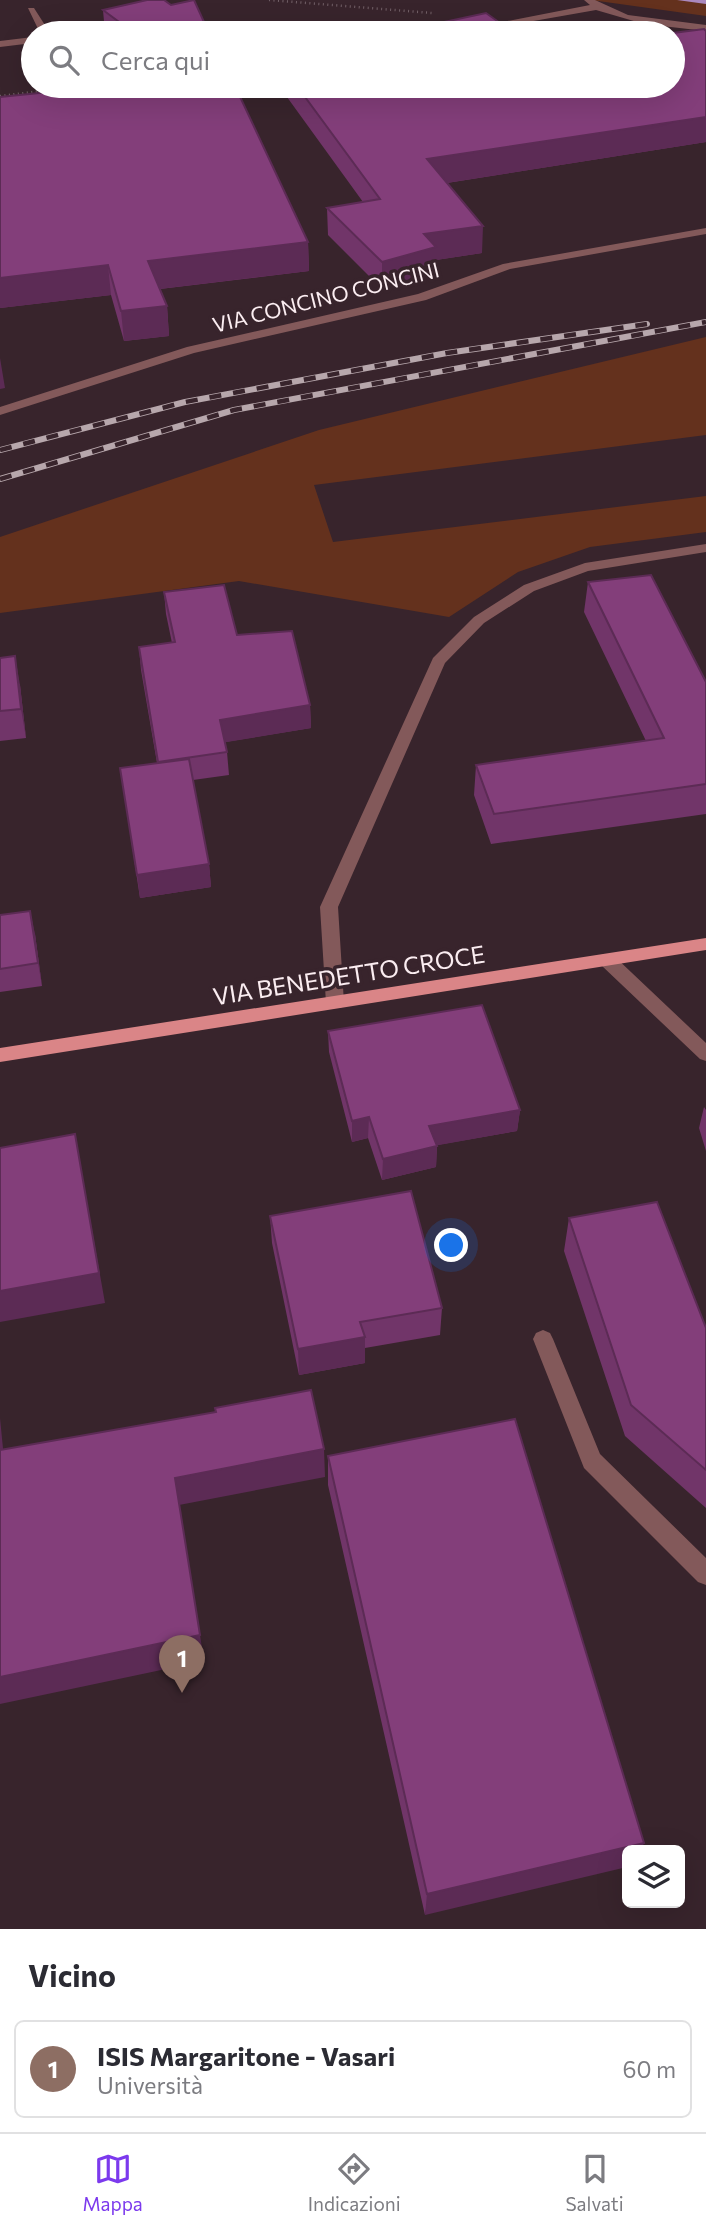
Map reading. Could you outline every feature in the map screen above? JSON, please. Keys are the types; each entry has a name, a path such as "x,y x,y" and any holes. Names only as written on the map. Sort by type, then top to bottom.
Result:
{"main road":[{"name":"VIA BENEDETTO CROCE","path":"0,1055 706,944"}],"street":[{"path":"509,21 592,4 615,14 660,21"},
{"path":"31,10 38,21"},
{"path":"685,25 706,28"},
{"path":"0,44 21,41"},
{"name":"VIA CONCINO CONCINI","path":"0,411 191,350 422,297 507,266 706,230"},
{"path":"543,243 555,256"},
{"path":"335,1003 329,907 438,661 479,620 529,589 585,567 706,548"},
{"path":"607,960 706,1054"},
{"path":"543,1339 592,1461 706,1574"}],"path":[{"path":"269,0 440,14"},
{"path":"0,96 21,93"}],"shaded area":[{"path":"591,0 706,0 706,16"},
{"path":"706,337 706,435 314,485 333,542 706,496 706,532 590,547 518,572 449,617 239,581 0,613 0,537 319,430"}],"building":[{"path":"147,0 164,0 171,5 194,0 204,21 118,21 103,10"},
{"path":"486,13 497,21 449,21"},
{"path":"685,31 706,31 706,117 427,159 483,226 424,234 436,247 382,262 327,208 380,199 306,98 685,98"},
{"path":"21,95 21,98 241,98 308,242 148,261 167,306 121,311 108,265 0,278 0,97"},
{"path":"651,575 706,682 706,784 494,814 476,765 664,738 588,582"},
{"path":"224,585 237,635 292,631 310,705 220,720 227,752 158,762 139,647 175,642 164,592"},
{"path":"15,656 21,709 0,711 0,658"},
{"path":"189,759 209,864 137,875 120,768"},
{"path":"30,911 38,963 0,969 0,915"},
{"path":"482,1005 520,1110 429,1126 437,1146 383,1159 369,1117 352,1121 328,1031"},
{"path":"75,1134 99,1273 0,1291 0,1148"},
{"path":"411,1191 442,1308 360,1322 365,1337 298,1349 270,1216"},
{"path":"657,1202 706,1328 706,1470 631,1405 569,1218"},
{"path":"311,1390 324,1449 175,1478 200,1635 0,1677 0,1450 216,1412 215,1408"},
{"path":"515,1419 644,1843 622,1845 622,1848 427,1894 328,1456"}],"waterway":[{"path":"681,0 706,2"}],"railway":[{"path":"0,479 234,410 706,322"},
{"path":"0,450 185,402 447,353 647,324"}],"place":[{"name":"ISIS Margaritone - Vasari","path":"182,1693"}]}
